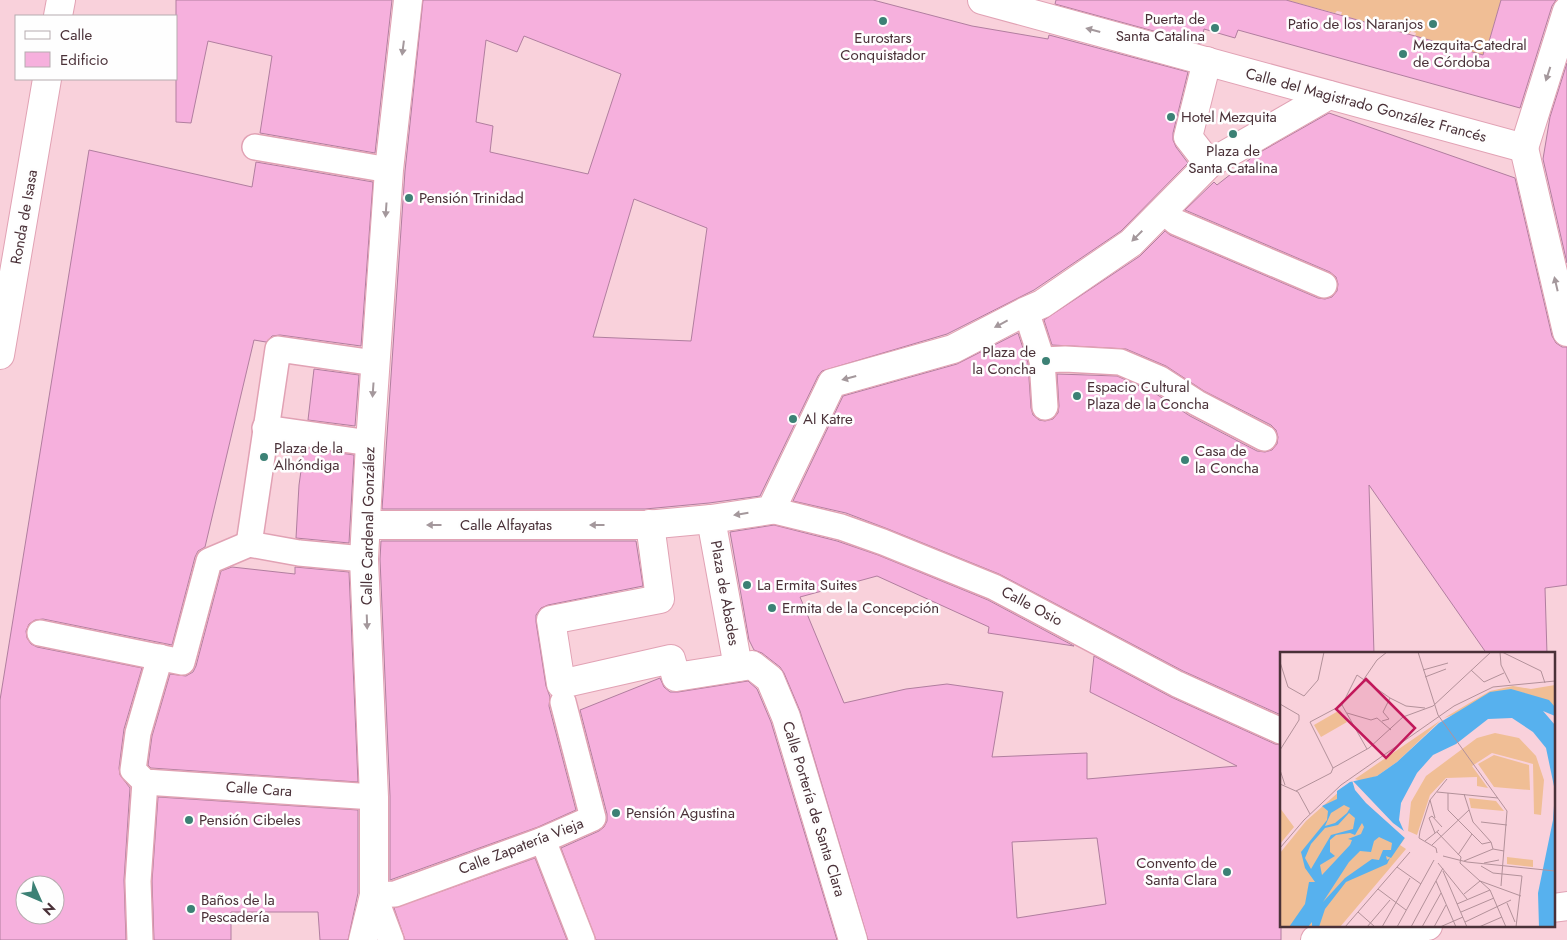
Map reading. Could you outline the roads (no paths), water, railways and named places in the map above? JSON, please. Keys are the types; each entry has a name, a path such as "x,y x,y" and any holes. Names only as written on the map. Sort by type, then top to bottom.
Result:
{"street":[{"path":"58,15 61,0"},
{"name":"Calle Cardenal González","path":"363,940 374,895 374,797 364,559 375,363 389,170 408,0"},
{"name":"Calle del Magistrado González Francés","path":"982,0 1524,148"},
{"path":"1567,11 1563,43 1524,148 1567,332"},
{"path":"1207,61 1188,137 1209,164"},
{"name":"Ronda de Isasa","path":"0,355 47,80"},
{"path":"771,510 832,383 953,349 1042,304 1131,243 1209,164 1329,95"},
{"path":"255,147 389,170"},
{"path":"1163,211 1176,222 1324,285"},
{"path":"1026,311 1053,360 1044,407"},
{"path":"249,544 278,349 375,363"},
{"path":"1053,360 1120,362 1160,379 1196,403 1264,438"},
{"path":"265,428 370,444"},
{"name":"Plaza de Abades","path":"648,524 711,519 771,510"},
{"name":"Calle Osio","path":"771,510 841,527 994,587 1177,684 1280,731"},
{"name":"Plaza de Abades","path":"711,519 738,667"},
{"path":"562,693 551,620 660,599 648,524"},
{"name":"Calle Alfayatas","path":"366,525 648,524"},
{"path":"40,633 182,662 209,561 249,544 299,553 364,559"},
{"path":"140,940 138,881 145,782 133,770 138,733 160,657"},
{"name":"Plaza de Abades","path":"562,693 671,659 676,677 752,665 770,679"},
{"name":"Calle Portería de Santa Clara","path":"770,679 786,717 853,940"},
{"name":"Calle Zapatería Vieja","path":"374,895 395,894 543,840 593,818 562,693"},
{"name":"Calle Cara","path":"145,782 374,797"},
{"path":"543,840 582,940"},
{"path":"374,895 391,940"},
{"path":"1554,908 1567,906"},
{"path":"1315,940 1386,928"},
{"path":"1400,928 1415,930"}],"place":[{"name":"Eurostars Conquistador","path":"883,21"},
{"name":"Patio de los Naranjos","path":"1433,24"},
{"name":"Puerta de Santa Catalina","path":"1215,28"},
{"name":"Mezquita-Catedral de Córdoba","path":"1403,54"},
{"name":"Hotel Mezquita","path":"1171,117"},
{"name":"Plaza de Santa Catalina","path":"1233,134"},
{"name":"Pensión Trinidad","path":"409,198"},
{"name":"Plaza de la Concha","path":"1046,361"},
{"name":"Espacio Cultural Plaza de la Concha","path":"1077,396"},
{"name":"Al Katre","path":"793,419"},
{"name":"Plaza de la Alhóndiga","path":"264,457"},
{"name":"Casa de la Concha","path":"1185,460"},
{"name":"La Ermita Suites","path":"747,585"},
{"name":"Ermita de la Concepción","path":"772,608"},
{"name":"Pensión Agustina","path":"616,813"},
{"name":"Pensión Cibeles","path":"189,820"},
{"name":"Convento de Santa Clara","path":"1227,872"},
{"name":"Baños de la Pescadería","path":"191,909"}]}
